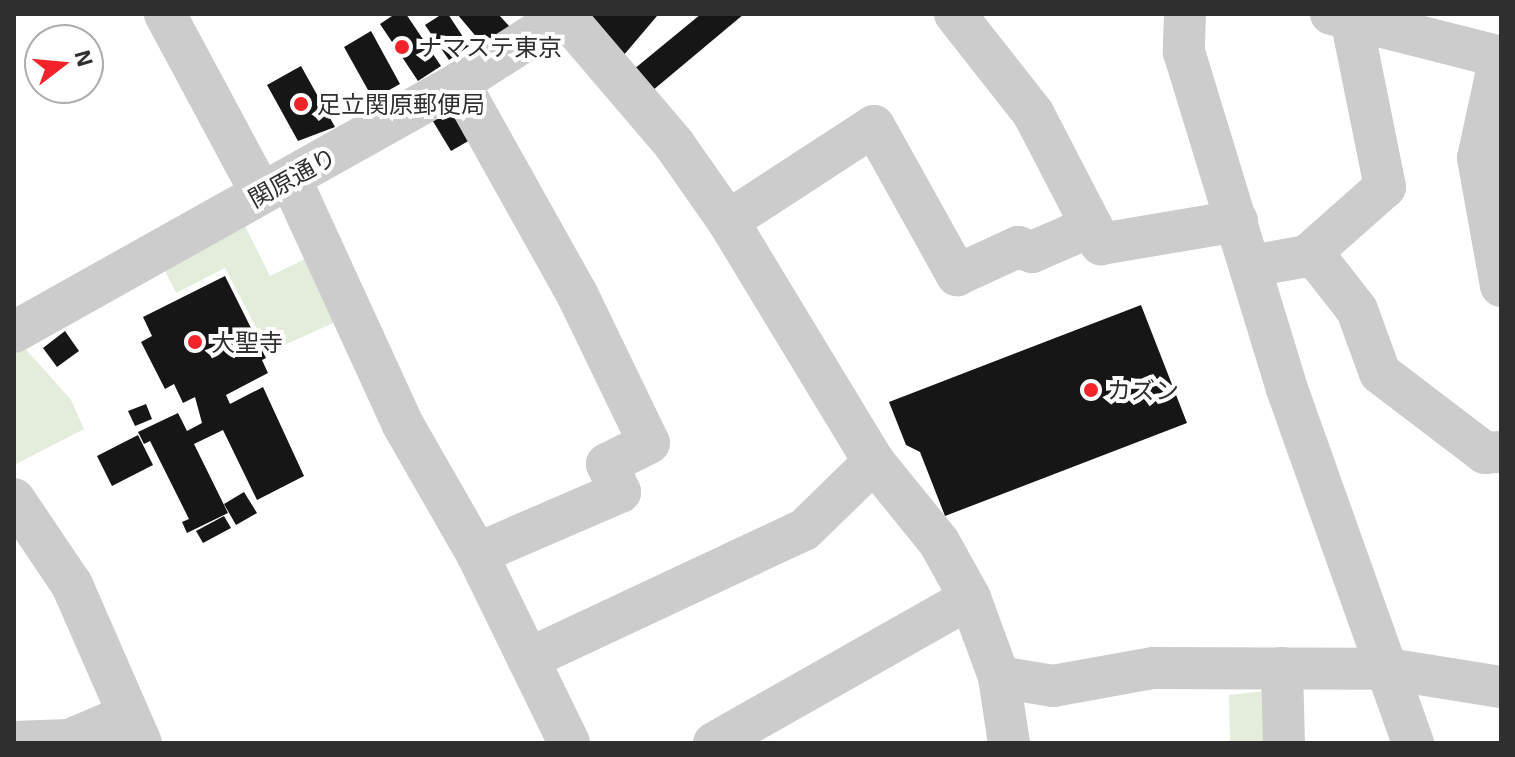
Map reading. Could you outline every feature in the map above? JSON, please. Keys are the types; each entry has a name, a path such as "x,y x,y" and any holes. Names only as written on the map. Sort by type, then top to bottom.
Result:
{"street":[{"path":"165,14 213,110 273,181 402,423 477,554 569,743"},
{"path":"955,14 1033,113 1101,244 1237,221"},
{"path":"1185,14 1184,52 1287,389 1413,743"},
{"path":"565,15 674,144 728,221 874,462 939,542 970,598 999,677 1009,743"},
{"name":"関原通り","path":"20,320 459,83 520,27 565,15"},
{"path":"1307,256 1385,187 1343,16 1500,57 1478,158 1501,286"},
{"path":"459,83 577,294 649,443 607,464 620,492 477,554"},
{"path":"728,221 874,126 957,275 1018,247 1032,252 1092,226"},
{"path":"1251,266 1307,256 1318,260 1357,310 1380,373 1485,453 1501,452"},
{"path":"528,659 804,530 874,462"},
{"path":"14,742 69,740 134,729 72,585 17,512"},
{"path":"714,743 970,598"},
{"path":"999,677 1053,686 1153,668 1388,669 1501,687"},
{"path":"1282,668 1284,743"}],"green space":[{"path":"243,222 270,276 311,256 342,319 269,352 225,268 176,293 162,265"},
{"path":"23,346 71,400 84,429 14,465 14,352"},
{"path":"1266,691 1272,743 1230,743 1229,695"}],"building":[{"path":"395,14 406,14 441,66 418,81 380,24"},
{"path":"442,14 448,14 469,46 449,60 425,25"},
{"path":"457,14 498,14 510,27 484,46"},
{"path":"589,14 655,14 657,16 623,56"},
{"path":"701,14 744,14 646,96 628,74"},
{"path":"371,31 400,84 373,99 344,47"},
{"path":"301,66 335,127 298,141 267,85"},
{"path":"458,102 477,136 451,151 431,118"},
{"path":"225,276 266,358 262,360 268,373 226,395 230,404 263,387 304,476 257,500 223,430 194,444 228,513 187,533 182,522 189,519 150,441 144,444 138,432 178,413 187,431 202,423 195,397 183,403 174,384 165,389 141,342 152,336 143,317"},
{"path":"1141,305 1187,423 945,516 920,452 906,445 889,402"},
{"path":"65,331 79,351 57,367 43,348"},
{"path":"146,404 152,419 135,426 128,411"},
{"path":"138,435 153,465 112,486 97,456"},
{"path":"244,492 257,513 236,525 224,504"},
{"path":"224,516 231,528 203,543 196,531"}],"place":[{"name":"ナマステ東京","path":"402,47"},
{"name":"足立関原郵便局","path":"301,104"},
{"name":"大聖寺","path":"195,342"},
{"name":"カズン","path":"1091,390"}]}
